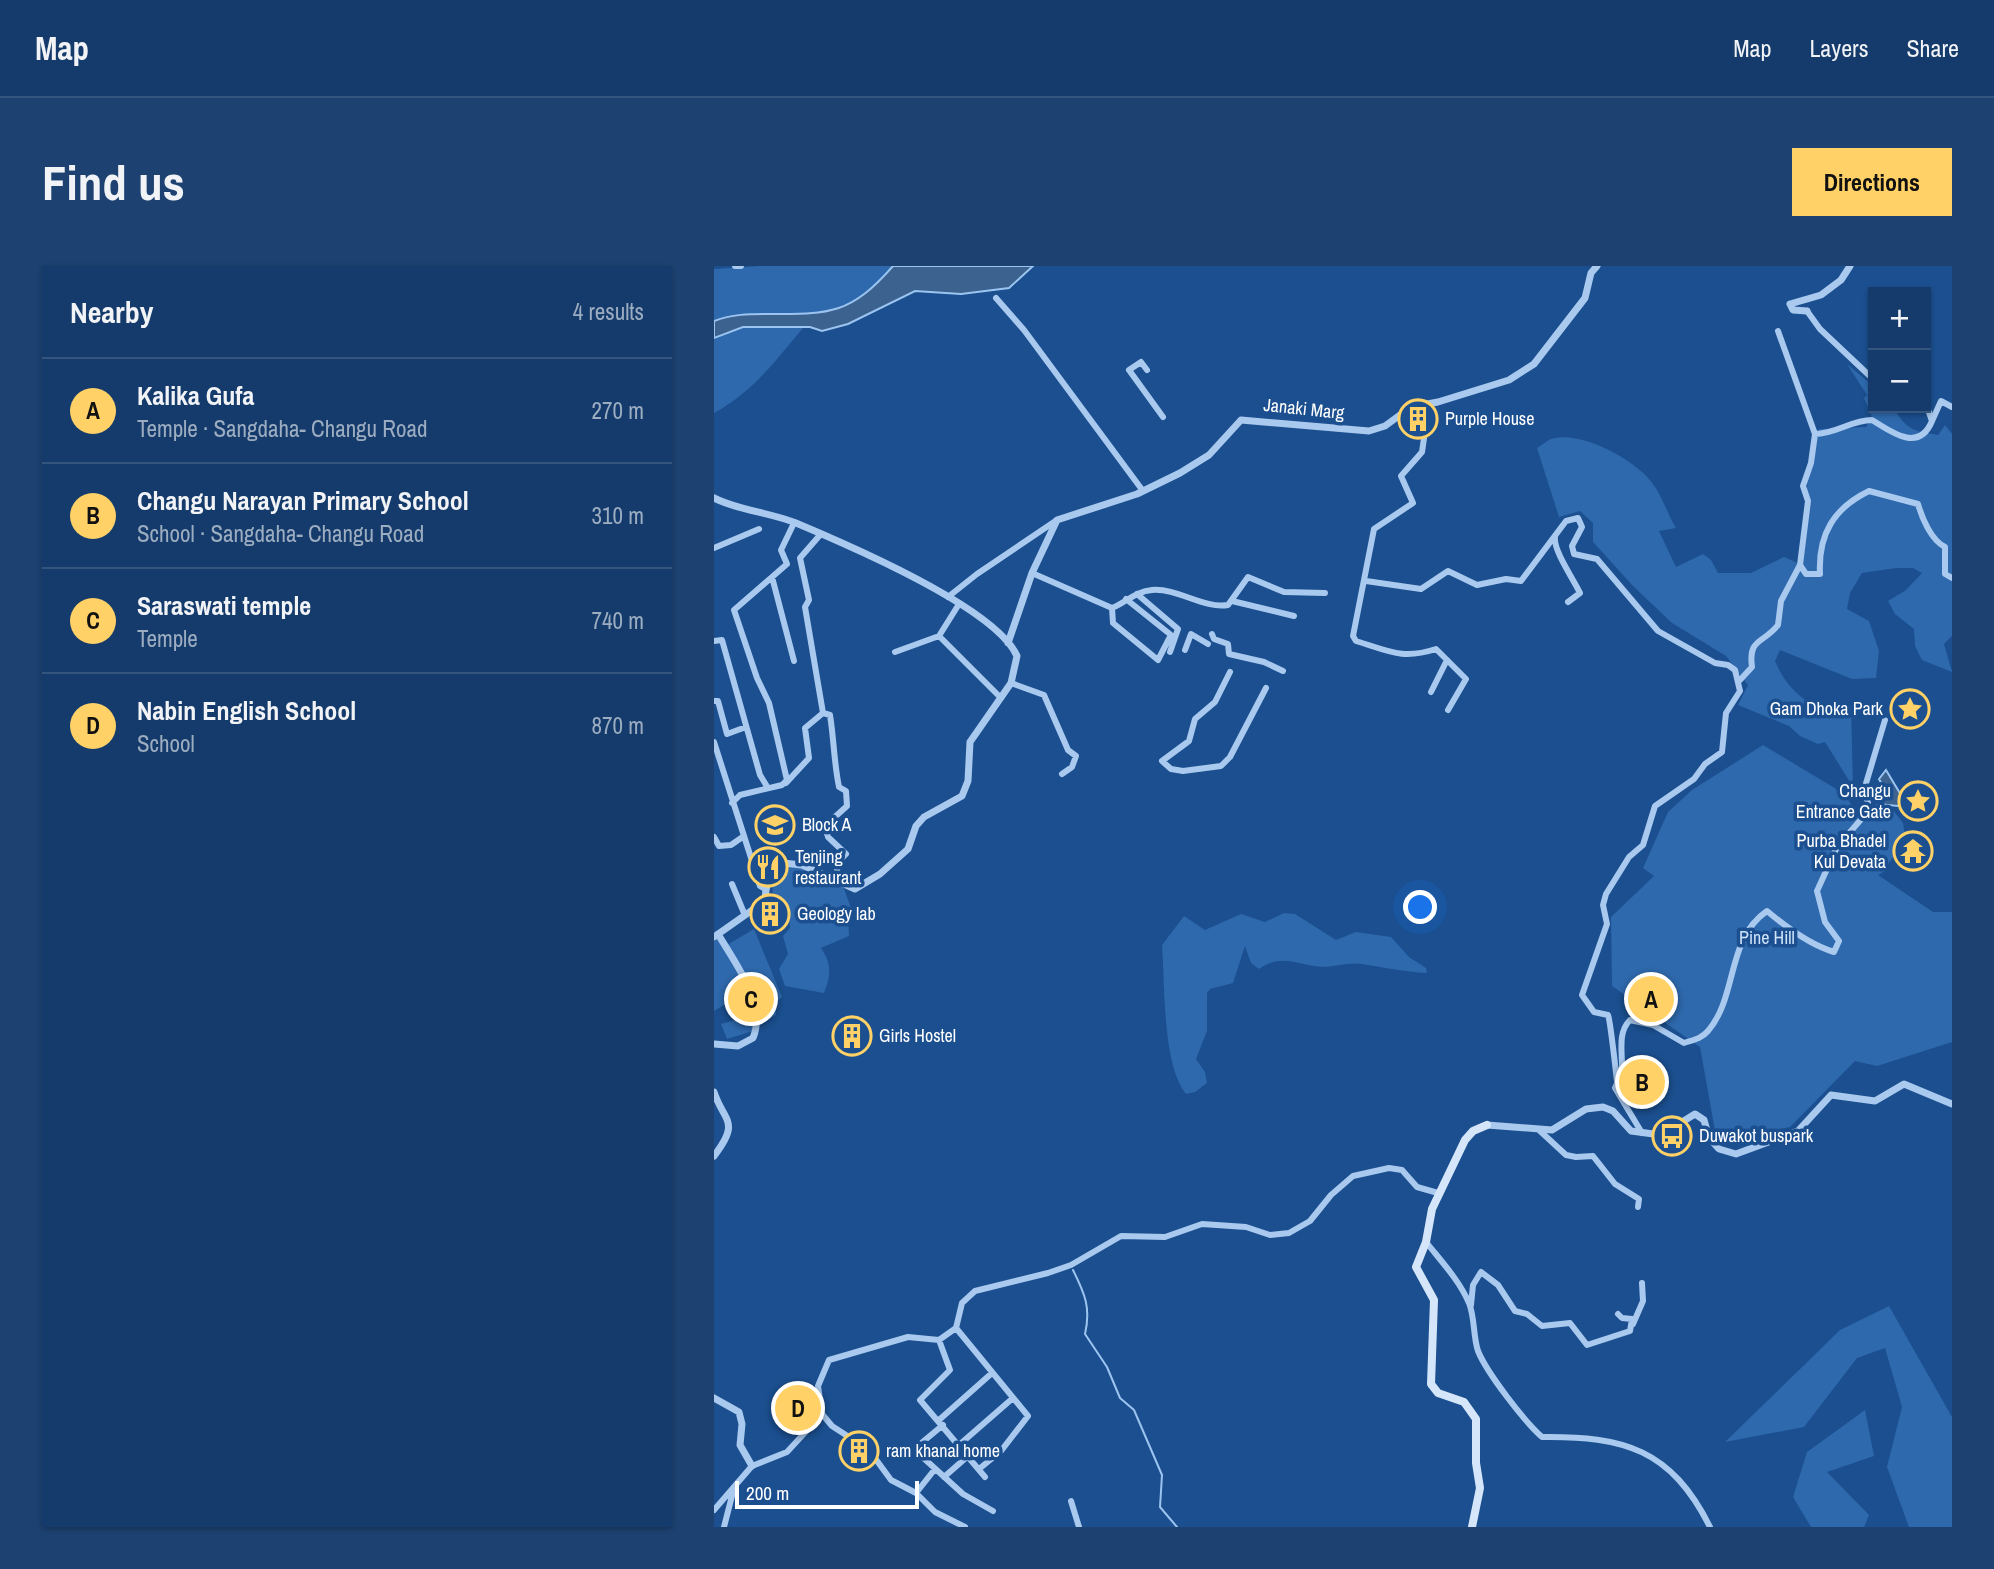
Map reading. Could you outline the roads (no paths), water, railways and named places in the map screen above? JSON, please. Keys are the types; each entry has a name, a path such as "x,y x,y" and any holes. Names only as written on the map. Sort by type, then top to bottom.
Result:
{"main road":[{"path":"1472,1527 1480,1488 1475,1463 1476,1419 1464,1402 1438,1393 1431,1384 1434,1300 1416,1267 1426,1242 1438,1193 1465,1140 1473,1131 1487,1125"}],"street":[{"path":"735,266 741,266"},
{"name":"Janaki Marg","path":"1057,520 1143,491 1203,460 1241,420 1369,431 1385,426 1411,407 1509,380 1534,364 1586,298 1591,273 1597,266"},
{"path":"1850,266 1841,280 1821,295 1790,304 1789,308 1807,312 1820,329 1868,374"},
{"path":"996,298 1024,330 1143,491"},
{"path":"1740,680 1752,667 1749,652 1752,645 1778,625 1782,601 1800,565 1808,500 1803,486 1811,463 1815,434 1778,331"},
{"path":"1147,370 1142,362 1129,370 1163,417"},
{"path":"1815,434 1830,434 1872,420 1891,434 1917,437 1928,430 1941,401 1952,407"},
{"path":"1429,404 1422,453 1401,476 1413,503 1374,529 1353,636 1356,641 1401,655 1413,656 1436,649 1466,679 1448,710"},
{"path":"1929,413 1932,421"},
{"path":"1800,565 1806,574 1820,574 1820,548 1832,519 1848,503 1869,491 1905,498 1917,504 1922,519 1938,544 1945,547 1945,574 1952,578"},
{"path":"714,498 794,523 901,571 959,604 1007,643 1017,656 1011,683 970,742 968,781 962,796 924,817 916,826 908,849 880,874 855,888 802,864 783,863 772,873 765,889 765,901 744,913 716,935 751,992 758,1027 753,1038 738,1046 714,1044"},
{"path":"1366,580 1421,589 1448,571 1477,585 1506,579 1521,581 1571,518 1581,520 1582,527 1572,546 1574,554 1597,559 1658,631 1715,663 1728,665 1740,680 1740,691 1726,713 1722,752 1655,806 1643,845 1618,871 1606,894 1603,905 1607,924 1582,995 1594,1012 1608,1015 1612,1022 1609,1038 1617,1082"},
{"path":"1007,643 1032,573 1057,520"},
{"path":"948,597 1057,520"},
{"path":"787,564 781,550 794,523"},
{"path":"714,548 759,529"},
{"path":"786,783 769,703 757,678 734,610 787,564 800,558 820,535"},
{"path":"1555,536 1555,549 1565,561 1580,593 1568,602"},
{"path":"800,558 807,579 809,600 805,607 822,713"},
{"path":"1032,573 1112,608"},
{"path":"772,577 794,661"},
{"path":"1112,608 1126,599 1150,590 1176,591 1217,606 1228,605 1248,577 1284,592 1325,593"},
{"path":"1137,594 1178,629 1170,652"},
{"path":"1112,608 1112,623 1158,660 1171,635 1126,599"},
{"path":"1232,601 1294,616"},
{"path":"895,652 939,636 959,604"},
{"path":"1185,650 1191,634 1208,644"},
{"path":"1212,634 1214,639 1228,644 1229,654 1264,662 1283,671"},
{"path":"939,636 1001,698"},
{"path":"714,641 722,640 760,775 768,788"},
{"path":"1431,692 1447,660"},
{"path":"1230,671 1215,702 1195,719 1189,741 1162,761 1166,765 1183,771 1221,766 1230,757 1266,688"},
{"path":"1011,683 1044,695 1068,750 1076,757 1072,767 1062,774"},
{"path":"714,701 718,701 727,734 746,727"},
{"path":"732,803 740,795 786,783 809,758 805,728 822,713"},
{"path":"822,713 830,715 837,754 834,764 839,787 846,791 847,806 825,826 828,837 846,853 838,862 836,881"},
{"path":"1643,1135 1615,1088 1622,1065 1621,1044 1625,1025 1630,1020 1653,1025 1684,1044 1707,1032 1717,1018 1748,926 1767,911 1795,932 1835,952 1839,940 1825,922 1818,891 1837,847 1864,816 1868,803 1864,790 1885,720"},
{"path":"714,742 760,886 765,889"},
{"path":"714,837 719,846 724,847 744,836"},
{"path":"732,884 744,913"},
{"path":"1487,1125 1552,1130 1586,1109 1603,1107 1613,1111 1625,1126 1643,1135 1661,1135 1695,1114 1702,1116 1709,1138 1719,1149 1736,1154 1798,1131 1831,1095 1875,1101 1904,1084 1952,1104"},
{"path":"714,1092 730,1119 727,1132 714,1156"},
{"path":"1540,1131 1566,1155 1593,1156 1615,1184 1639,1199 1638,1207"},
{"path":"965,1527 935,1512 916,1493 891,1480 869,1450 832,1426 822,1414 818,1386 829,1360 908,1337 939,1340 956,1328 962,1303 975,1291 1071,1265 1121,1236 1165,1237 1202,1223 1246,1227 1270,1236 1289,1233 1310,1221 1346,1181 1370,1171 1402,1170 1417,1187 1438,1193"},
{"path":"1426,1242 1461,1287 1470,1306 1478,1350 1492,1375 1529,1425 1542,1437 1592,1436 1612,1440 1653,1458 1673,1473 1710,1527"},
{"path":"1470,1306 1473,1284 1478,1273 1485,1272 1515,1311 1527,1314 1542,1326 1570,1323 1587,1345 1626,1333 1643,1301 1642,1283"},
{"path":"1618,1314 1622,1318 1632,1319 1633,1324"},
{"path":"956,1328 1028,1416 1001,1451 979,1469"},
{"path":"939,1340 950,1370 920,1400 985,1477"},
{"path":"992,1373 917,1449 963,1494 993,1511"},
{"path":"714,1398 739,1412 742,1423 740,1445 752,1466"},
{"path":"959,1445 1013,1398"},
{"path":"714,1510 752,1466 787,1451 822,1414"},
{"path":"944,1477 968,1456"},
{"path":"916,1493 935,1469"},
{"path":"724,1527 734,1487"},
{"path":"1071,1501 1079,1527"}],"waterway":[{"path":"1073,1270 1086,1301 1085,1334 1107,1367 1120,1398 1134,1410 1162,1475 1160,1507 1177,1527"}],"place":[{"name":"Purple House","path":"1418,419"},
{"name":"Gam Dhoka Park","path":"1910,709"},
{"name":"Changu Entrance Gate","path":"1918,801"},
{"name":"Block A","path":"775,825"},
{"name":"Purba Bhadel Kul Devata","path":"1913,851"},
{"name":"Tenjing restaurant","path":"768,867"},
{"name":"Geology lab","path":"770,914"},
{"name":"Saraswati temple","path":"751,999"},
{"name":"Kalika Gufa","path":"1651,999"},
{"name":"Girls Hostel","path":"852,1036"},
{"name":"Changu Narayan Primary School","path":"1642,1082"},
{"name":"Duwakot buspark","path":"1672,1136"},
{"name":"Nabin English School","path":"798,1408"},
{"name":"ram khanal home","path":"859,1451"}],"park label":[{"name":"Pine Hill","path":"1767,938"}]}
